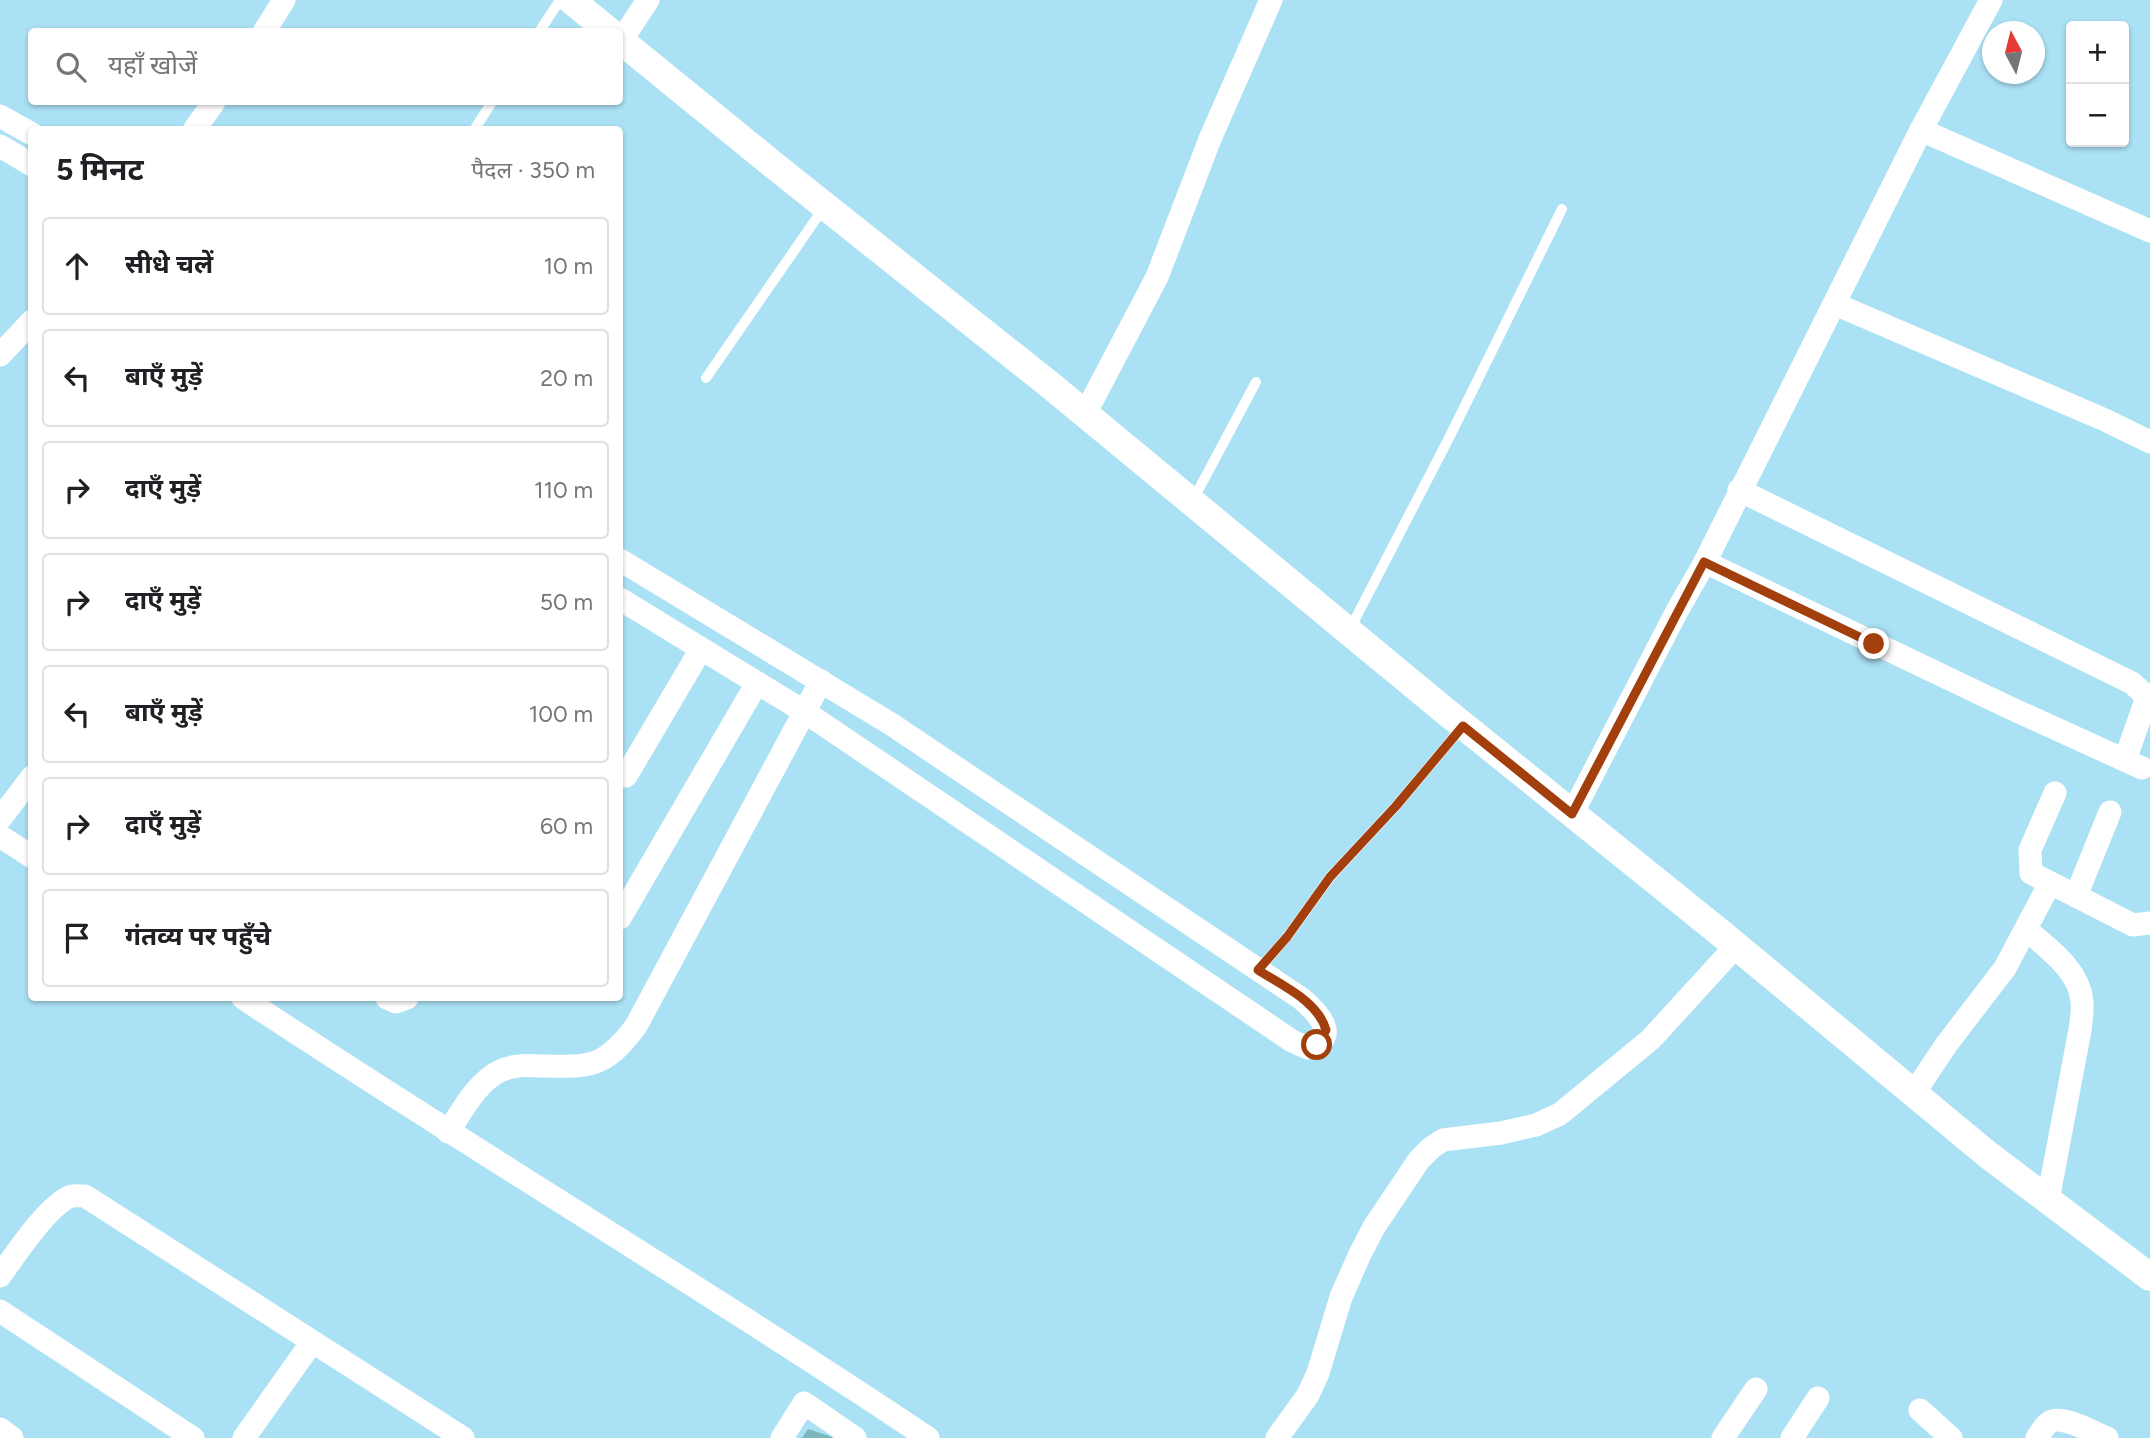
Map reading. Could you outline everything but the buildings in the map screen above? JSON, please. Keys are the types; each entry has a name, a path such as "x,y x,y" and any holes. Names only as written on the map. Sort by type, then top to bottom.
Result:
{"street":[{"path":"266,28 284,0"},
{"path":"571,0 606,28"},
{"path":"623,30 648,0"},
{"path":"1085,414 1157,277 1210,139 1271,0"},
{"path":"1572,814 1991,0"},
{"path":"623,42 1085,414 1987,1154 2150,1277"},
{"path":"197,126 212,105"},
{"path":"0,116 28,132"},
{"path":"1922,130 2150,231"},
{"path":"0,146 28,162"},
{"path":"1835,304 1981,365 2150,442"},
{"path":"0,355 28,325"},
{"path":"1704,562 2134,764 2146,700 2132,683 1739,490"},
{"path":"623,562 891,724 1258,970 1315,1010 1324,1022 1326,1030 1317,1045 1308,1048 1292,1041 805,712 623,601"},
{"path":"626,776 701,649"},
{"path":"448,1132 487,1079 502,1070 522,1065 577,1067 603,1060 624,1042 636,1026 821,681"},
{"path":"623,913 757,683"},
{"path":"0,819 28,782"},
{"path":"2054,793 2030,849 2031,873 2133,925 2150,923"},
{"path":"2076,895 2110,812"},
{"path":"1014,854 1037,823"},
{"path":"0,836 28,854"},
{"path":"1914,1093 1946,1045 2005,968 2050,883"},
{"path":"2026,929 2067,967 2080,988 2082,1003 2080,1030 2048,1200"},
{"path":"1277,1438 1308,1395 1318,1373 1341,1297 1360,1254 1374,1227 1419,1160 1443,1140 1502,1133 1535,1125 1560,1114 1651,1039 1736,946"},
{"path":"248,1001 448,1132 810,1359 928,1438"},
{"path":"0,1276 56,1206 71,1196 85,1196 463,1438"},
{"path":"0,1311 193,1438"},
{"path":"248,1437 312,1342"},
{"path":"1723,1438 1756,1389"},
{"path":"1791,1438 1818,1398"},
{"path":"782,1438 804,1403 855,1438"},
{"path":"1920,1410 1951,1438"},
{"path":"2037,1438 2052,1421 2061,1420 2107,1438"},
{"path":"0,1429 12,1438"}],"lane":[{"path":"542,28 560,0"},
{"path":"477,126 490,105"},
{"path":"706,378 825,206"},
{"path":"1349,632 1562,209"},
{"path":"1192,502 1256,382"},
{"path":"1258,970 1287,937 1330,877 1396,806 1463,726"}],"route":[{"path":"1317,1045 1326,1030 1324,1022 1315,1010 1258,970 1287,937 1330,877 1396,806 1463,726 1572,814 1704,562 1874,644"}]}
